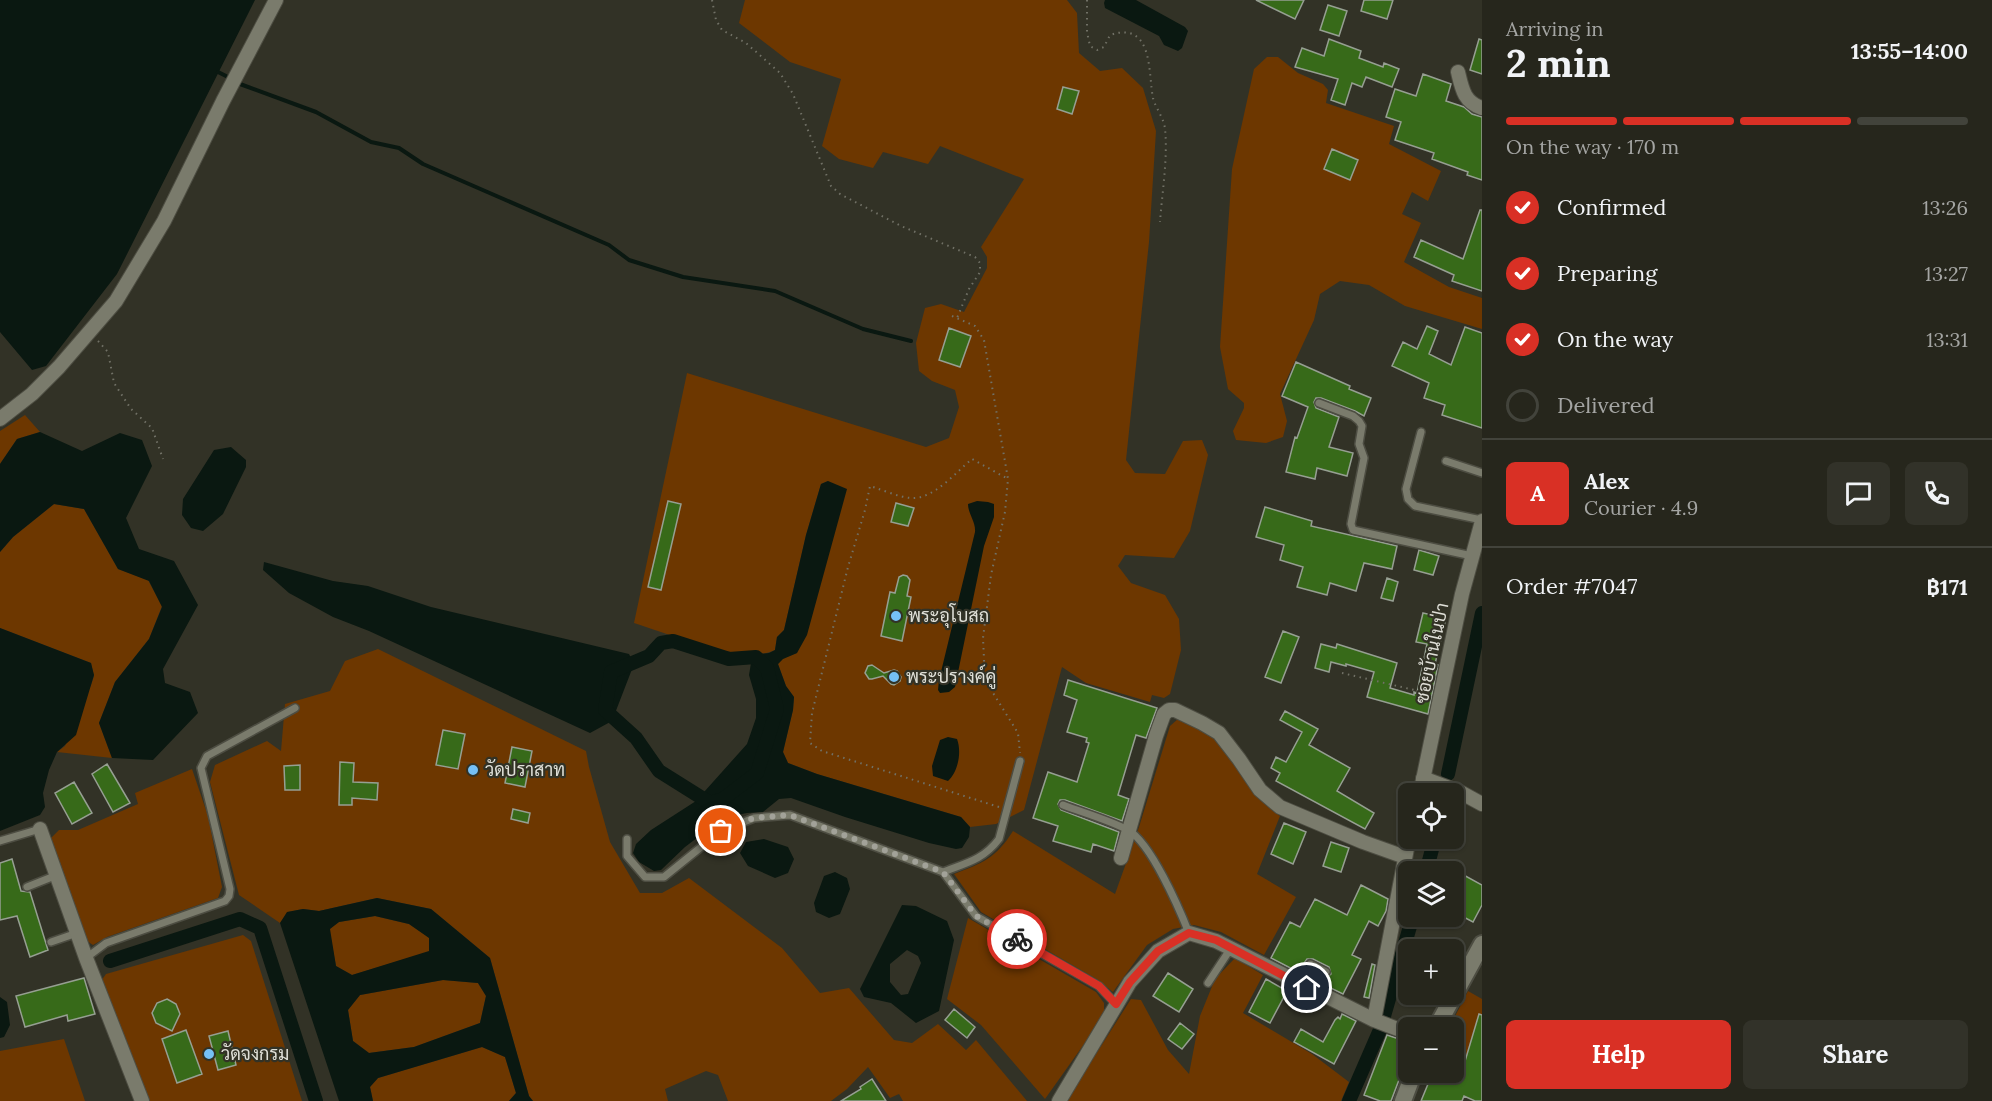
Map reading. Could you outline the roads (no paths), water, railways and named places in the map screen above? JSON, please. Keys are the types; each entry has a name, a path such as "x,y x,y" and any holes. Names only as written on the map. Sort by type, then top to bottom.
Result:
{"street":[{"path":"0,419 32,394 116,301 164,220 276,0"},
{"path":"1458,72 1463,95 1469,102 1482,108"},
{"name":"ซอยบ้านในป่า","path":"1422,783 1462,594 1482,521"},
{"path":"1121,858 1155,736 1164,714 1169,710 1175,710 1219,733 1260,790 1280,807 1405,857"},
{"path":"1423,778 1460,792 1482,804"},
{"path":"40,829 86,958 142,1101"},
{"path":"1374,1020 1407,849"},
{"path":"1059,1101 1130,982 1158,951 1189,933 1216,940 1298,983 1398,1029"},
{"path":"1442,1017 1482,944"},
{"path":"1404,1101 1410,1083"}],"lane":[{"path":"1319,403 1353,416 1362,426 1359,444 1364,458 1350,524 1353,530 1472,556"},
{"path":"1421,432 1406,489 1408,499 1415,506 1482,521"},
{"path":"1446,461 1482,473"},
{"path":"86,958 106,943 225,901 230,889 201,768 203,761 207,756 295,708"},
{"path":"943,872 981,858 999,839 1020,761"},
{"path":"1063,805 1129,831 1142,843 1181,913 1189,933"},
{"path":"627,839 627,856 645,877 664,877 721,831 754,818 790,815 943,872 976,916 1099,986 1116,1004"},
{"path":"0,841 40,829"},
{"path":"27,886 57,875"},
{"path":"51,942 77,933"},
{"path":"1208,983 1231,948"},
{"path":"1298,983 1310,964 1326,972"}],"waterway":[{"path":"218,72 226,76"},
{"path":"240,84 316,112 371,142 399,148 423,164 609,245 629,260 683,277 775,291 863,329 911,341"},
{"path":"1448,774 1482,613"},
{"path":"673,641 729,659 756,657 767,668 777,709 757,773 723,799 710,803 659,771 636,738 605,710 611,672 649,656 661,643 673,641"},
{"path":"1429,861 1432,849"},
{"path":"110,961 240,919 260,928 316,1101"},
{"path":"1384,1016 1410,927"},
{"path":"1349,1101 1379,1032"}],"place":[{"name":"พระอุโบสถ","path":"896,616"},
{"name":"พระปรางค์คู่","path":"894,677"},
{"name":"วัดปราสาท","path":"473,770"},
{"name":"วัดจงกรม","path":"209,1054"}]}
